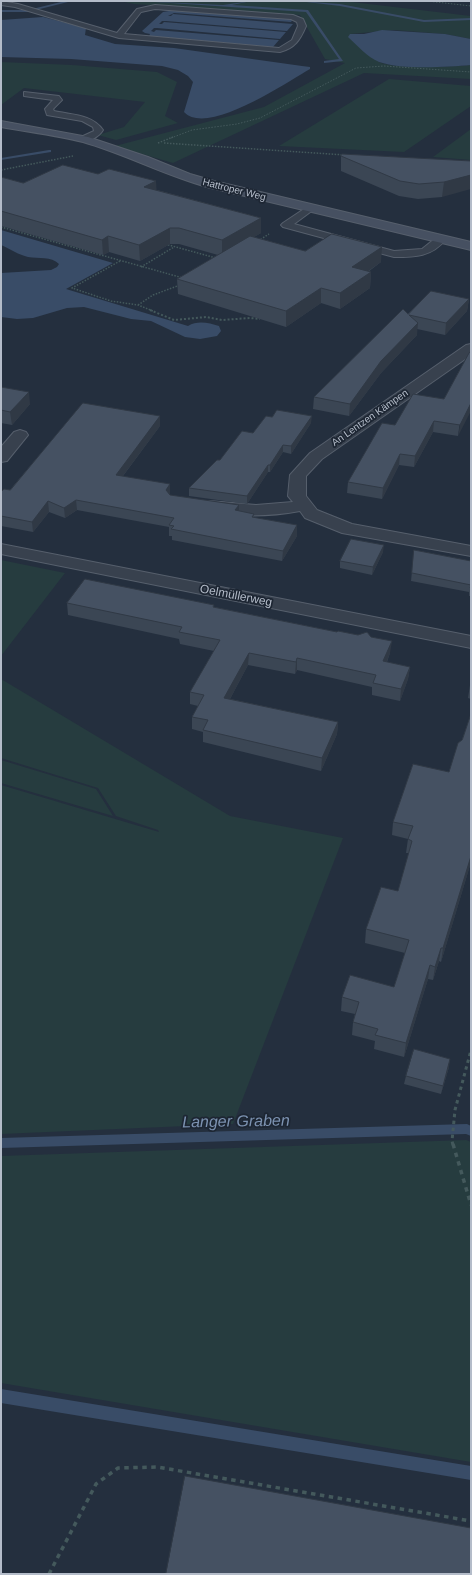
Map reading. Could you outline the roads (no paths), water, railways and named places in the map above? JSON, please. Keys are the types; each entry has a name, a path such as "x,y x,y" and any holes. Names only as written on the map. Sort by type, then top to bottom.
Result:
{"main road":[{"name":"Hattroper Weg","path":"1,124 84,139 144,159 186,177 471,246"}],"street":[{"name":"An Lentzen Kämpen","path":"303,505 297,496 298,475 316,456 471,348"},
{"path":"1,456 20,435"},
{"path":"192,503 236,510 281,510 303,505 311,514 348,529 471,551"},
{"name":"Oelmüllerweg","path":"1,549 471,642"}],"lane":[{"path":"1,4 27,8 120,36 280,50 291,47 295,43 302,26 300,21 293,17 155,7 139,10 120,36"},
{"path":"27,94 56,98 58,100 49,109 50,113 76,117 94,123 99,130 97,133 84,139"},
{"path":"310,208 286,225 394,254 426,252 441,239"}],"water":[{"path":"153,9 293,19 291,22 174,13 168,16 173,14 293,24 287,31 166,21 162,21 159,24 164,22 286,32 280,39 157,28 154,28 151,31 154,32 156,30 279,40 273,47 149,36 150,34 142,31 163,12 169,11"},
{"path":"43,17 86,28 85,35 115,44 174,48 310,67 310,69 247,105 228,113 210,118 195,118 184,112 193,82 188,76 178,70 162,66 71,59 1,57 1,20"},
{"path":"382,30 445,34 471,39 471,65 412,67 389,65 370,57 348,37 350,34 364,34"},
{"path":"1,230 113,263 66,289 188,326 196,323 207,323 219,326 221,331 217,336 200,339 185,337 151,321 131,319 84,307 67,308 33,318 17,319 1,317 1,273 51,270 59,264 56,261 49,259 25,256 1,245"}],"waterway":[{"path":"1,11 28,11 70,1"},
{"path":"142,1 223,6"},
{"name":"Langer Graben","path":"223,6 249,1"},
{"path":"300,1 340,5 424,21 471,19"},
{"name":"Langer Graben","path":"223,6 307,11 341,59 341,61 325,62"},
{"name":"Langer Graben","path":"1,159 49,151"},
{"name":"Langer Graben","path":"1,1143 467,1129 471,1131"},
{"path":"1,1396 471,1473"}]}
